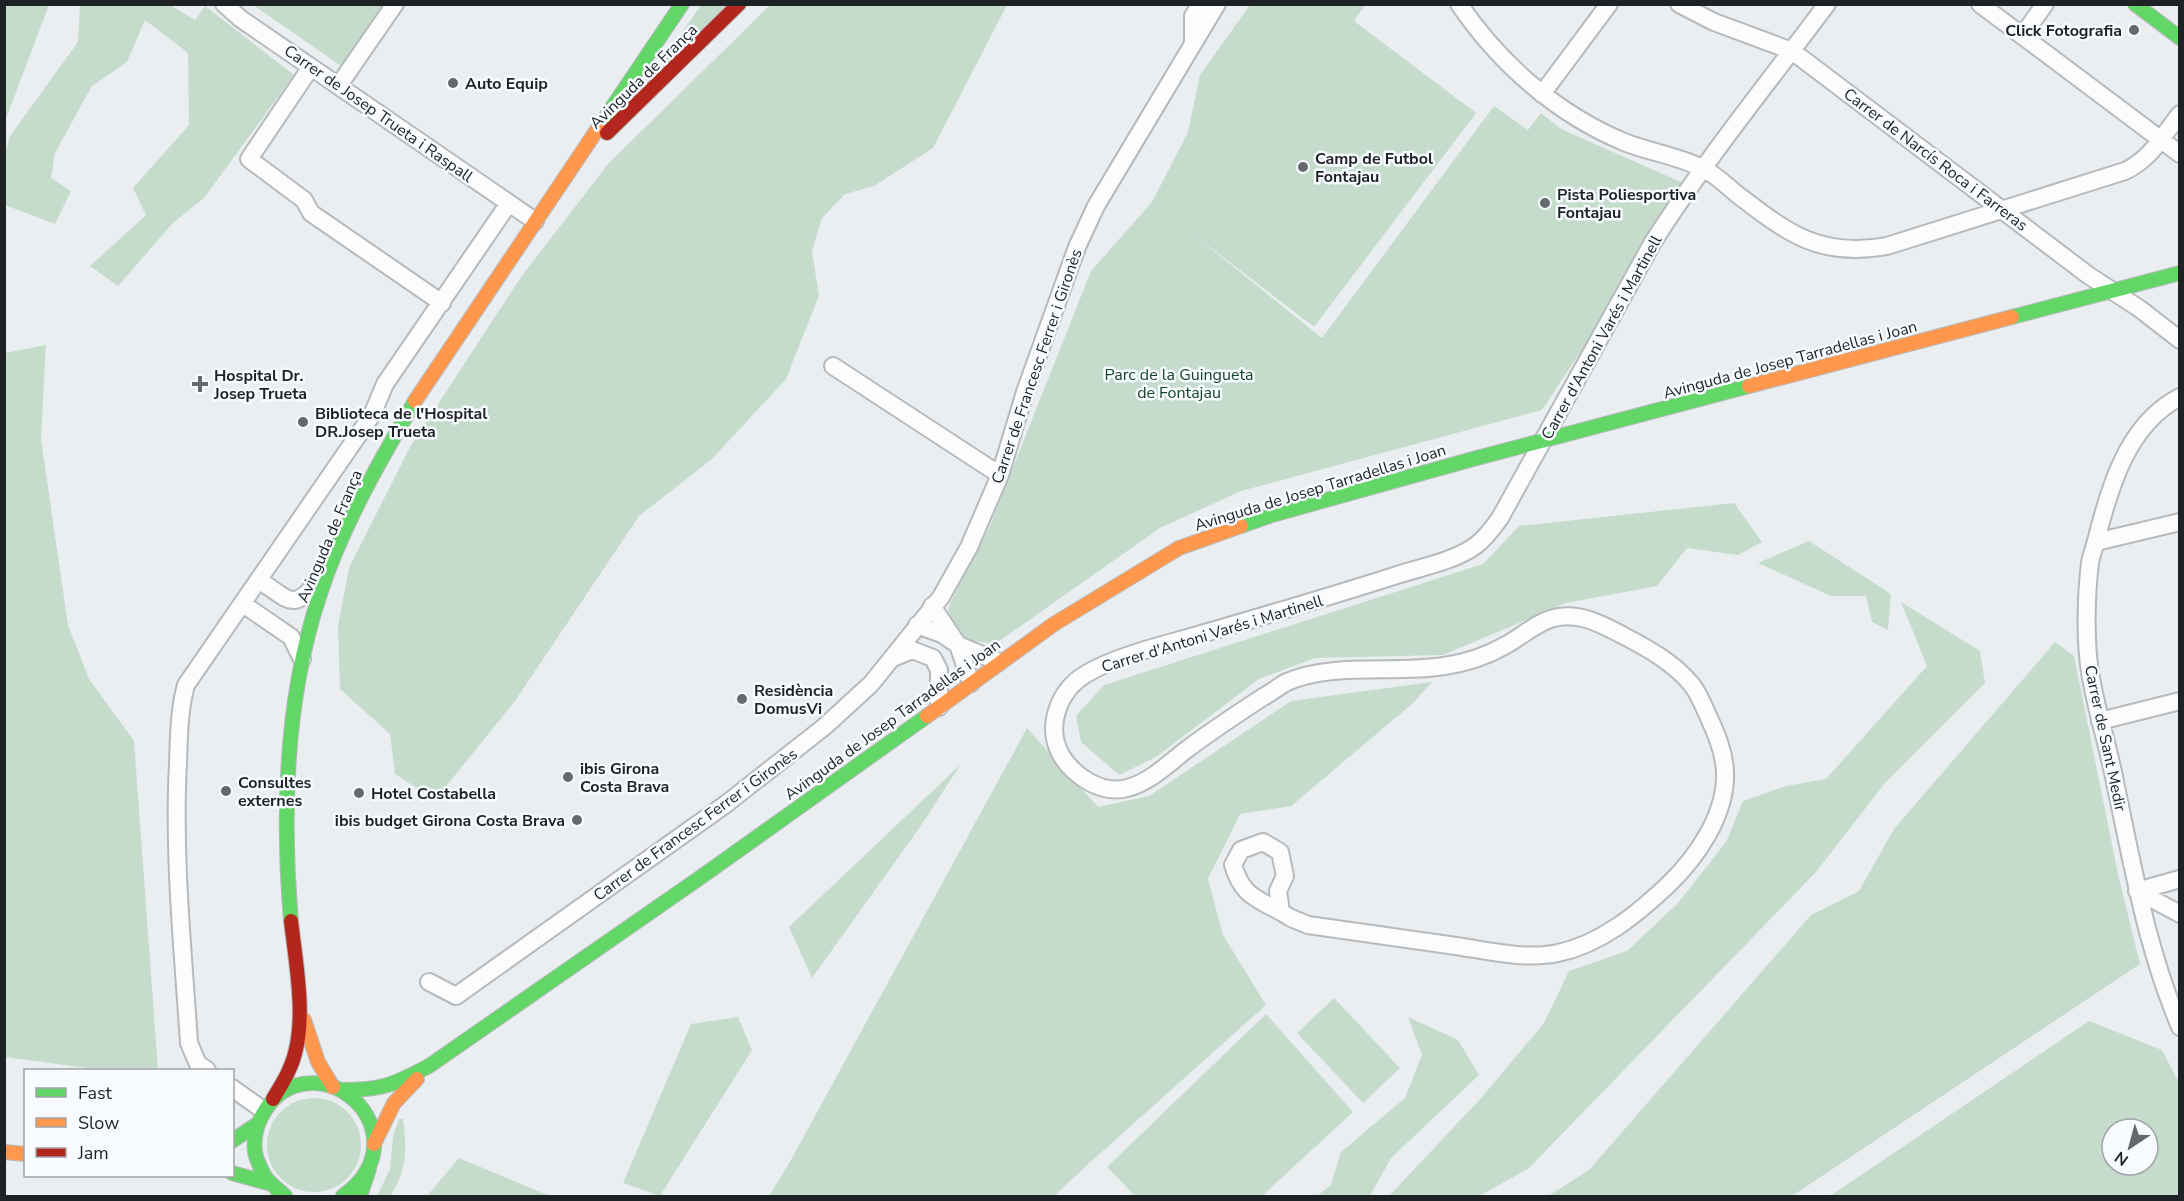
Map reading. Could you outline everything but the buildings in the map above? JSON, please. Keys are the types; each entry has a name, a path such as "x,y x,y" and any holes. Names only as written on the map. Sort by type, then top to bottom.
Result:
{"main road":[{"name":"Avinguda de França","path":"264,1111 295,1055 298,1039 299,1004 290,906 287,805 289,752 302,659 319,596 354,510 394,435 426,383 682,4"},
{"name":"Avinguda de França","path":"569,171 739,4"},
{"path":"2135,4 2180,38"},
{"name":"Avinguda de Josep Tarradellas i Joan","path":"234,1139 286,1090 317,1083 337,1088 370,1089 393,1084 429,1066 581,962 1054,624 1179,548 1203,538 1335,496 2180,273"},
{"name":"Avinguda de França","path":"299,1004 318,1062 337,1088 353,1098 363,1109 372,1129 374,1144"},
{"name":"Avinguda de Josep Tarradellas i Joan","path":"374,1144 394,1102 429,1066"},
{"path":"264,1111 254,1140 255,1156 260,1171 278,1192"},
{"path":"4,1139 24,1141"},
{"path":"360,1197 374,1144"},
{"path":"4,1152 24,1154"},
{"path":"343,1197 360,1183 369,1169"},
{"path":"234,1174 278,1192"}],"street":[{"path":"339,85 395,4"},
{"path":"1193,45 1193,16 1201,4"},
{"name":"Carrer de Francesc Ferrer i Gironès","path":"429,982 456,996 726,804 824,727 871,684 941,597 969,547 1000,475 1025,392 1077,247 1096,206 1217,4"},
{"path":"1459,4 1473,25 1508,64 1542,94 1589,124 1625,142 1703,168 1787,231 1810,241 1841,249 1887,246 2126,171 2143,161 2180,114"},
{"path":"1542,94 1609,4"},
{"name":"Carrer de Narcís Roca i Farreras","path":"1679,4 1714,22 1792,51 2088,275 2180,340"},
{"name":"Carrer d'Antoni Varés i Martinell","path":"1281,912 1308,925 1515,954 1556,954 1585,944 1622,925 1681,872 1696,854 1719,808 1725,776 1722,751 1705,708 1694,688 1671,664 1644,646 1605,626 1576,616 1551,618 1503,647 1479,657 1443,666 1369,668 1316,675 1287,682 1221,724 1148,778 1130,787 1112,789 1091,782 1072,769 1058,750 1054,735 1056,712 1060,701 1075,682 1097,668 1147,650 1340,594 1473,548 1500,518 1653,242 1703,168 1827,4"},
{"path":"1980,4 2180,154"},
{"path":"2022,36 2045,4"},
{"name":"Carrer de Josep Trueta i Raspall","path":"223,5 535,222"},
{"path":"311,67 249,159 304,200 311,213 442,303"},
{"path":"1690,186 1705,179 1718,179"},
{"path":"204,1069 198,1064 189,1043 177,857 176,797 180,718 186,685 372,415 386,384 509,203"},
{"path":"833,366 1000,475"},
{"name":"Carrer de Sant Medir","path":"2180,397 2152,417 2135,438 2115,478 2101,517 2090,562 2088,643 2090,670 2137,891 2162,983 2180,1027"},
{"path":"2096,542 2180,522"},
{"path":"259,580 288,599 296,600 304,598 329,570"},
{"path":"243,604 291,637 302,659"},
{"path":"932,606 958,645 971,683"},
{"path":"917,625 942,634 958,645 999,662"},
{"path":"917,625 939,670 939,707"},
{"path":"890,660 912,650 933,658 971,683"},
{"path":"2100,720 2180,701"},
{"path":"2137,891 2180,879"},
{"path":"2137,891 2180,914"},
{"path":"234,1089 264,1111"}],"green space":[{"path":"5,4 49,5 7,116 5,116"},
{"path":"252,4 384,4 384,5 341,66"},
{"name":"Parc de la Guingueta de Fontajau","path":"1274,4 1365,5 1354,21 1476,113 1314,327 1194,235 1322,338 1494,106 1528,130 1541,113 1561,129 1690,186 1542,410 1241,491 1160,528 995,644 964,640 948,611 951,601 989,528 1091,271 1152,202 1188,132 1200,75 1250,5 1270,6"},
{"path":"80,5 170,5 195,20 205,6 294,75 204,198 173,223 118,286 90,266 146,215 133,188 189,125 188,53 145,20 127,62 92,86 55,153 51,178 71,191 55,224 5,205 5,153 10,136 78,42"},
{"path":"701,5 728,5 668,60 664,59"},
{"path":"770,5 1007,5 933,148 874,186 845,194 822,218 812,251 819,296 786,379 712,459 639,516 515,701 435,800 395,774 390,734 340,689 338,626 349,568 410,447 521,277 608,164"},
{"path":"46,345 41,439 68,625 89,679 134,741 158,1069 90,1069 5,1057 5,353"},
{"path":"1734,503 1762,542 1738,555 1687,548 1657,586 1566,603 1443,655 1315,658 1259,679 1156,757 1119,775 1081,742 1076,716 1104,685 1483,564 1519,526"},
{"path":"1809,541 1891,594 1888,630 1872,622 1866,596 1831,596 1758,563"},
{"path":"1901,602 1980,651 1985,683 1885,783 1816,872 1528,1169 1479,1196 1389,1196 1482,1097 1544,1023 1569,971 1627,951 1678,903 1726,842 1743,801 1786,786 1826,779 1927,666"},
{"path":"2055,642 2074,656 2118,874 2140,964 1792,1196 1548,1196 1589,1170 1811,915 1859,891 1894,829"},
{"path":"1432,682 1412,704 1291,806 1240,814 1208,879 1223,935 1266,1005 1054,1196 769,1196 791,1160 1027,728 1098,807 1149,796 1291,701"},
{"path":"961,764 920,827 812,978 789,927"},
{"path":"1334,998 1400,1068 1363,1103 1297,1033"},
{"path":"1266,1014 1353,1112 1262,1196 1135,1196 1107,1167"},
{"path":"738,1017 752,1050 660,1196 623,1183 691,1024"},
{"path":"1408,1017 1458,1040 1479,1075 1391,1158 1370,1196 1317,1196 1331,1185 1341,1152 1405,1098 1422,1055"},
{"path":"2089,1021 2162,1050 2179,1083 2179,1196 1830,1196"},
{"path":"305,1098 323,1098 348,1111 358,1127 361,1145 358,1163 348,1179 323,1192 305,1192 280,1179 267,1154 267,1136 280,1111"},
{"path":"399,1119 403,1119 405,1139 403,1169 390,1196 377,1196 390,1169 393,1136"},
{"path":"459,1158 550,1196 427,1196"}],"traffic: fast":[{"path":"599,127 682,4"},
{"path":"2135,4 2180,38"},
{"path":"2012,317 2180,273"},
{"path":"1241,526 1272,515 1473,459 1749,386"},
{"path":"291,921 287,840 289,758 299,676 308,636 328,571 349,521 415,401"},
{"path":"341,1090 367,1089 387,1085 429,1066 927,716"},
{"path":"285,1196 267,1179 259,1165 255,1152 257,1130 266,1109 282,1092 303,1084 316,1083 328,1085 350,1096 366,1115 374,1139 373,1156 366,1172 362,1179 343,1196"},
{"path":"234,1140 256,1125"},
{"path":"360,1196 369,1169"},
{"path":"234,1174 268,1183"},
{"path":"278,1192 281,1196"}],"traffic: slow":[{"path":"415,401 599,127"},
{"path":"1749,386 2012,317"},
{"path":"927,716 1054,624 1179,548 1241,526"},
{"path":"304,1020 318,1062 333,1087"},
{"path":"374,1144 394,1103 417,1079"},
{"path":"4,1152 24,1154"}],"traffic: jam":[{"path":"607,133 739,4"},
{"path":"273,1099 289,1070 295,1053 300,1016 291,921"}],"place":[{"name":"Click Fotografia","path":"2134,30"},
{"name":"Auto Equip","path":"453,83"},
{"name":"Camp de Futbol Fontajau","path":"1303,167"},
{"name":"Pista Poliesportiva Fontajau","path":"1545,203"},
{"name":"Hospital Dr. Josep Trueta","path":"200,384"},
{"name":"Biblioteca de l'Hospital DR.Josep Trueta","path":"303,422"},
{"name":"Residència DomusVi","path":"742,699"},
{"name":"ibis Girona Costa Brava","path":"568,777"},
{"name":"Consultes externes","path":"226,791"},
{"name":"Hotel Costabella","path":"359,793"},
{"name":"ibis budget Girona Costa Brava","path":"577,820"}]}
